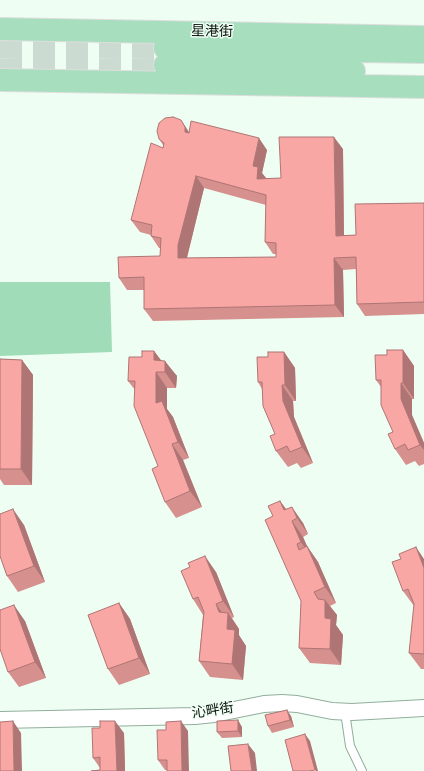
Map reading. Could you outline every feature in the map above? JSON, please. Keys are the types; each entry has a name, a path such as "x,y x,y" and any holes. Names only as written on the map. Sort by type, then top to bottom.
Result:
{"main road":[{"name":"星港街","path":"0,29 424,37"},
{"name":"星港街","path":"424,52 165,56 424,73"},
{"path":"0,80 424,87"}],"street":[{"name":"沁畔街","path":"0,720 195,716 214,714 264,704 282,703 345,712 424,708"}],"lane":[{"path":"345,712 350,746 362,771"}],"green space":[{"path":"0,282 110,282 112,352 0,356"}],"building":[{"path":"173,117 181,120 185,127 185,132 189,133 191,121 259,138 253,166 258,167 257,179 281,178 279,137 334,137 336,236 356,235 355,204 424,203 424,302 357,304 356,257 334,258 335,305 144,309 144,277 119,278 118,257 160,256 161,238 151,236 152,225 131,220 151,143 163,148 164,143 159,139 157,131 159,123 165,118","holes":["196,176 266,195 265,242 276,243 276,257 178,258 178,245"]},
{"path":"387,350 403,350 403,383 401,383 401,399 420,445 408,450 405,444 395,449 388,434 393,432 381,405 381,380 376,380 375,355 387,355"},
{"path":"142,351 154,351 154,360 165,361 165,372 156,372 156,403 162,401 178,442 172,444 190,491 165,502 152,469 158,466 134,406 135,381 128,381 129,357 142,357"},
{"path":"268,352 284,352 285,385 282,385 283,401 302,447 290,452 287,446 276,451 270,436 275,434 263,406 262,382 258,382 257,357 268,357"},
{"path":"0,359 22,360 21,469 0,469"},
{"path":"280,501 284,510 292,507 297,518 292,521 301,542 297,544 299,550 307,546 325,587 314,592 318,599 325,600 325,618 331,619 330,649 299,648 301,601 265,520 273,516 268,506"},
{"path":"13,509 34,566 7,576 0,556 0,514"},
{"path":"416,547 424,568 424,654 409,653 414,604 408,589 403,591 392,562 401,559 399,554"},
{"path":"205,556 223,601 216,604 219,612 228,613 227,629 235,630 232,664 199,661 204,612 198,597 193,599 181,571 190,567 188,563"},
{"path":"119,603 139,658 108,669 88,615"},
{"path":"14,605 35,662 8,672 0,649 0,610"},
{"path":"287,710 290,720 268,726 265,715"},
{"path":"238,720 238,731 217,732 217,721"},
{"path":"13,721 14,771 0,771 0,722"},
{"path":"100,721 115,721 117,771 91,771 100,770 100,757 93,758 92,728 100,728"},
{"path":"181,721 182,771 167,771 167,760 158,760 157,730 166,730 166,722"},
{"path":"305,734 315,770 293,771 285,740"},
{"path":"248,744 252,771 231,771 228,746"}],"tunnel":[{"path":"0,47 165,48"},
{"path":"0,64 165,65"}]}
